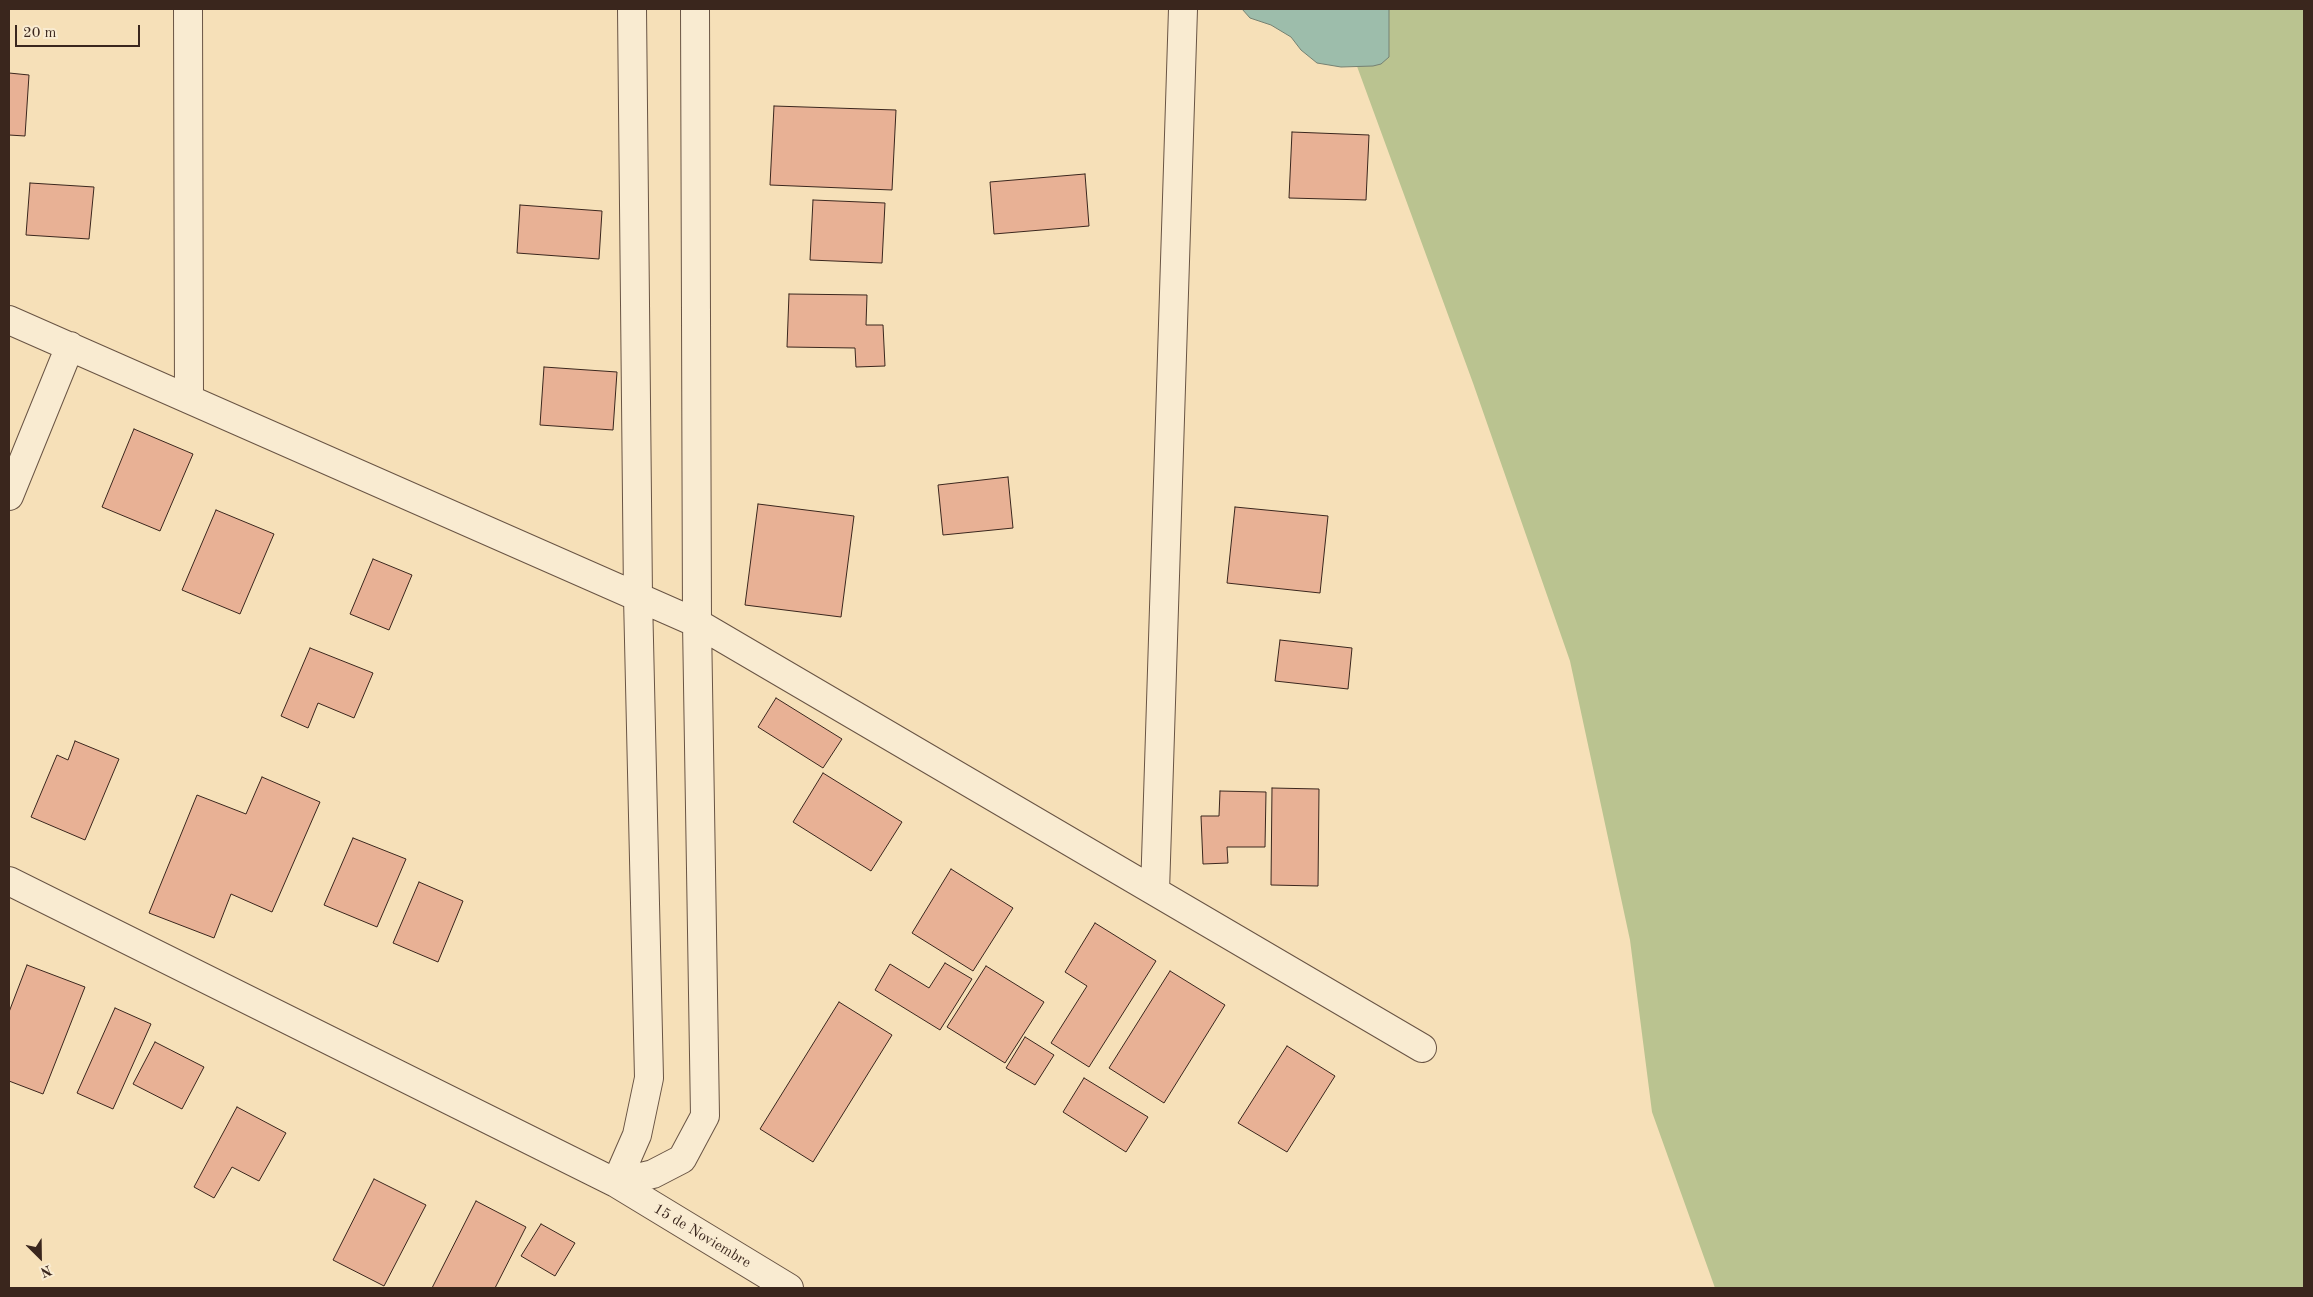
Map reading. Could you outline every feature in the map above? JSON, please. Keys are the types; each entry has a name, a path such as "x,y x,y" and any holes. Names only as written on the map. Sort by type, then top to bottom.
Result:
{"street":[{"path":"188,9 189,399"},
{"path":"616,1183 637,1135 649,1078 638,598 632,9"},
{"path":"616,1183 652,1174 682,1159 705,1116 697,623 695,9"},
{"path":"1155,891 1183,9"},
{"path":"9,320 697,623 1422,1048"},
{"path":"9,496 70,346"},
{"name":"15 de Noviembre","path":"9,881 616,1183 789,1288"}],"green space":[{"path":"1336,9 2304,9 2304,1288 1715,1288 1652,1112 1630,940 1570,661 1473,383"}],"shaded area":[{"path":"1242,9 1389,9 1389,57 1381,64 1373,66 1341,67 1317,63 1301,50 1291,37 1271,25 1250,18"}],"building":[{"path":"9,73 29,75 25,136 9,135"},
{"path":"774,106 896,110 892,190 770,185"},
{"path":"1292,132 1369,135 1366,200 1289,198"},
{"path":"1085,174 1089,226 994,234 990,182"},
{"path":"30,183 94,187 89,239 26,235"},
{"path":"813,200 885,203 882,263 810,260"},
{"path":"520,205 602,211 599,259 517,253"},
{"path":"789,294 867,295 866,325 883,325 885,366 856,367 855,348 787,347"},
{"path":"544,367 617,372 613,430 540,425"},
{"path":"134,429 193,454 160,531 102,507"},
{"path":"1008,477 1013,528 943,535 938,485"},
{"path":"758,504 854,516 841,617 745,605"},
{"path":"1235,507 1328,516 1320,593 1227,583"},
{"path":"216,510 274,534 240,614 182,590"},
{"path":"373,559 412,575 389,630 350,614"},
{"path":"1280,640 1352,648 1348,689 1275,681"},
{"path":"310,648 373,673 354,718 318,703 308,728 281,716"},
{"path":"776,698 842,739 823,768 758,727"},
{"path":"75,741 119,759 85,840 31,817 57,755 68,760"},
{"path":"823,773 902,822 871,871 793,822"},
{"path":"262,777 320,802 272,912 231,894 214,938 149,913 197,795 246,814"},
{"path":"1272,788 1319,789 1318,886 1271,885"},
{"path":"1220,791 1266,792 1265,847 1227,847 1228,863 1203,864 1201,816 1219,816"},
{"path":"353,838 406,859 377,927 324,905"},
{"path":"951,869 1013,908 973,971 912,933"},
{"path":"419,882 463,901 438,962 393,943"},
{"path":"1095,923 1156,961 1089,1067 1051,1043 1087,986 1065,972"},
{"path":"945,963 972,979 940,1030 875,990 890,964 929,988"},
{"path":"27,965 85,987 43,1094 9,1081 9,1012"},
{"path":"986,966 1044,1002 1005,1063 947,1027"},
{"path":"1170,971 1225,1005 1164,1103 1109,1068"},
{"path":"839,1002 892,1035 813,1162 760,1129"},
{"path":"115,1008 151,1024 113,1109 77,1093"},
{"path":"1025,1037 1054,1055 1035,1085 1006,1068"},
{"path":"155,1042 204,1067 182,1109 133,1084"},
{"path":"1287,1046 1335,1076 1287,1152 1238,1123"},
{"path":"1084,1078 1148,1117 1126,1152 1063,1112"},
{"path":"237,1107 286,1133 259,1181 232,1167 214,1198 194,1187"},
{"path":"374,1179 426,1205 384,1286 333,1260"},
{"path":"476,1201 526,1227 495,1288 432,1288"},
{"path":"541,1224 575,1243 555,1276 521,1256"}]}
